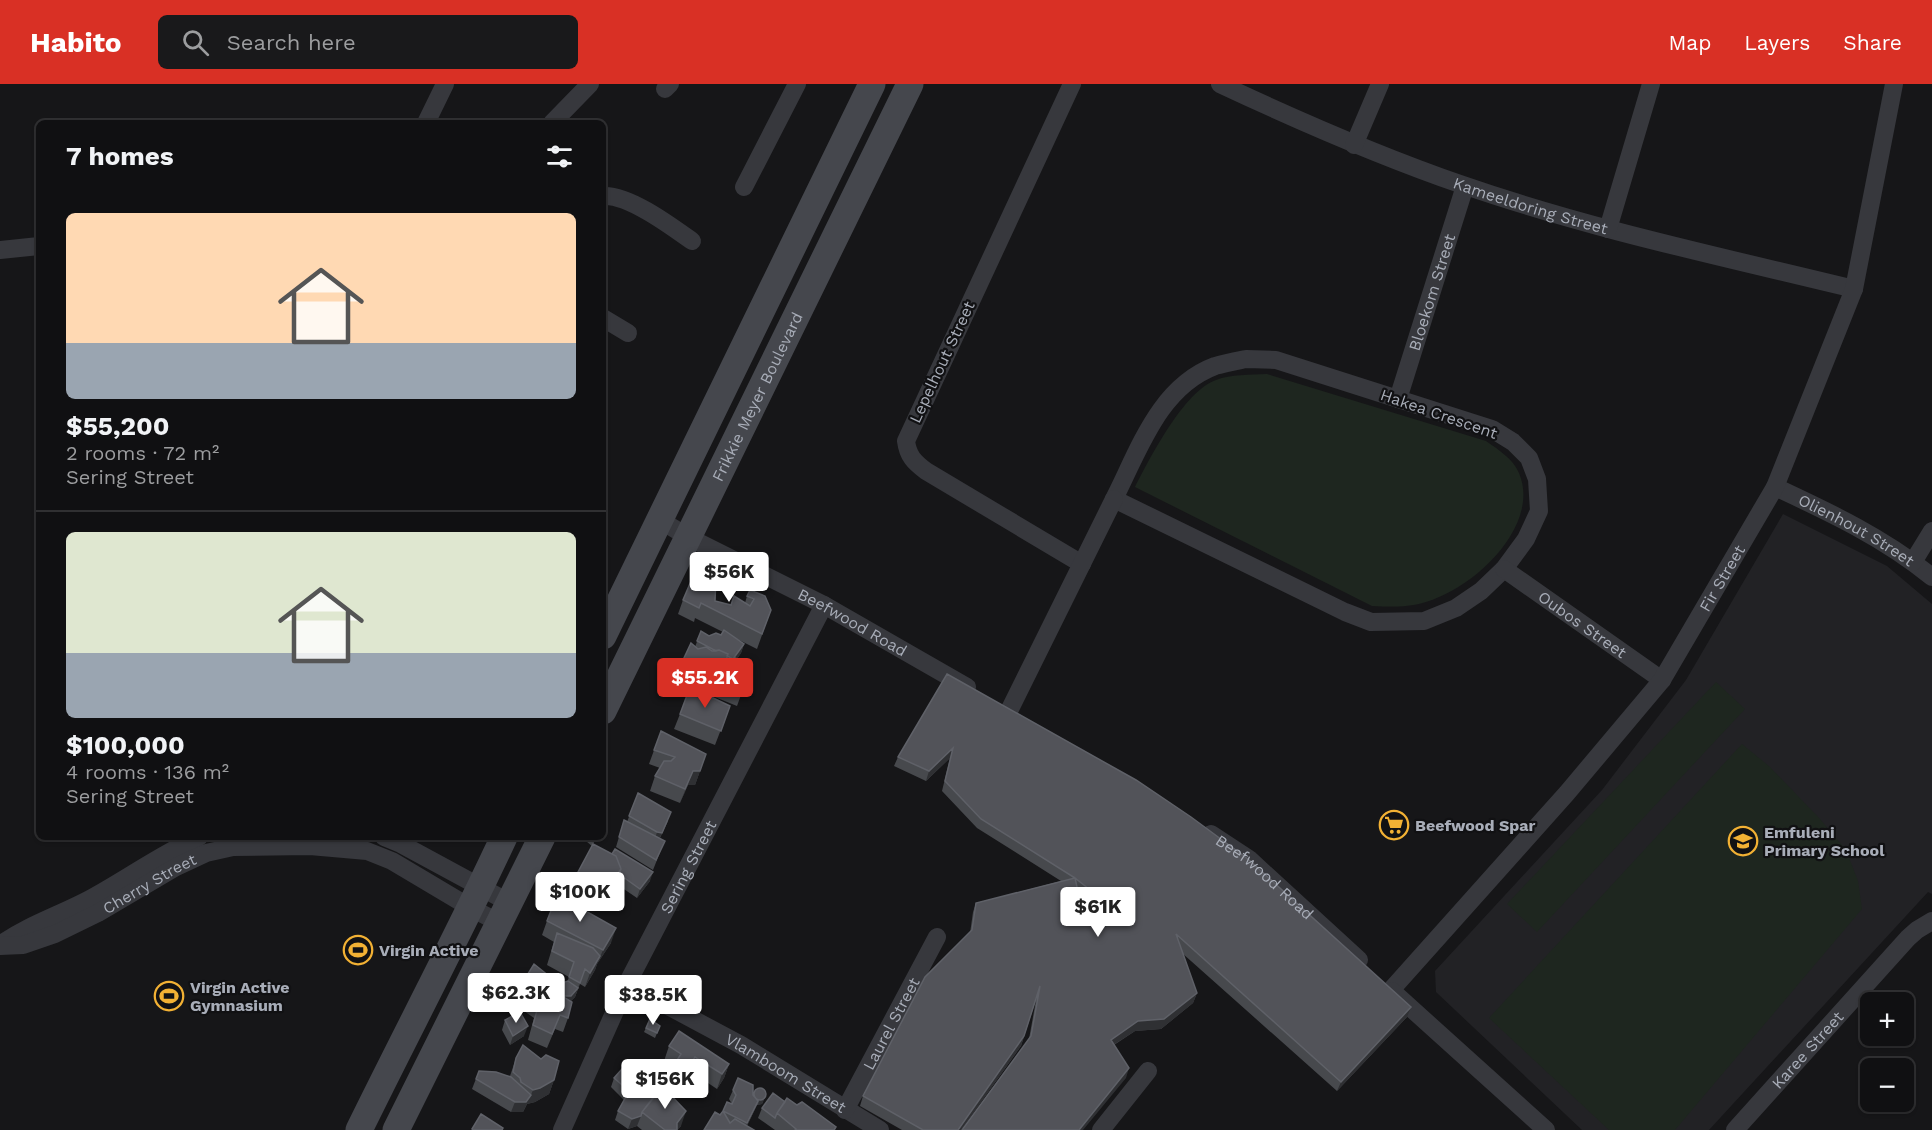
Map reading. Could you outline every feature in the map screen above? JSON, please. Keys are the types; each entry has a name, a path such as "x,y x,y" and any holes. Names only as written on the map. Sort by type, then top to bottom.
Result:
{"street":[{"path":"427,120 445,84"},
{"path":"555,120 590,84"},
{"path":"744,187 797,84"},
{"name":"Frikkie Meyer Boulevard","path":"606,630 872,84"},
{"name":"Frikkie Meyer Boulevard","path":"606,705 910,84"},
{"name":"Lepelhout Street","path":"1072,84 906,441 907,453 926,471 1082,564"},
{"name":"Kameeldoring Street","path":"1220,84 1354,145 1465,186 1608,229 1854,289"},
{"path":"1354,145 1380,84"},
{"path":"1608,229 1651,84"},
{"name":"Fir Street","path":"1391,990 1567,792 1662,680 1775,487 1854,289 1894,84"},
{"name":"Bloekom Street","path":"1398,399 1465,186"},
{"path":"606,196 625,199 692,241"},
{"path":"2,250 36,246"},
{"path":"606,320 628,333"},
{"name":"Hakea Crescent","path":"1028,722 1004,708 1082,564 1114,499 1153,421 1168,398 1197,375 1216,366 1246,359 1276,360 1492,429 1513,442 1528,458 1537,479 1539,511 1526,539 1504,568 1480,591 1456,608 1424,621 1371,622 1313,597 1114,499"},
{"name":"Olienhout Street","path":"1775,487 1852,523 1913,562 1932,578"},
{"name":"Beefwood Road","path":"660,520 688,537 824,605 978,694"},
{"path":"1913,562 1932,531"},
{"name":"Oubos Street","path":"1504,568 1662,680"},
{"name":"Sering Street","path":"561,1130 627,984 824,605"},
{"name":"Beefwood Road","path":"1192,821 1249,859 1546,1130"},
{"name":"Cherry Street","path":"0,946 18,932 90,899 169,851 193,840"},
{"name":"Cherry Street","path":"391,840 401,844 476,898"},
{"path":"359,1130 406,1032 476,898 503,840"},
{"path":"396,1130 541,840"},
{"name":"Cherry Street","path":"0,946 23,945 55,934 98,913 176,867 206,853 273,841 367,851 505,913"},
{"name":"Karee Street","path":"1735,1130 1908,938 1931,920"},
{"name":"Laurel Street","path":"845,1110 937,937"},
{"name":"Vlamboom Street","path":"627,984 741,1045 880,1130"},
{"path":"1101,1130 1148,1071"}],"shaded area":[{"path":"1267,374 1486,441 1496,448 1516,468 1523,492 1521,511 1514,530 1503,547 1472,577 1439,597 1414,605 1372,606 1135,487 1169,427 1192,397 1216,380 1241,375"},
{"name":"Emfuleni Primary School","path":"1783,514 1887,566 1932,604 1932,894 1928,892 1709,1130 1582,1130 1436,992 1435,971 1602,790 1686,680"},
{"path":"1716,682 1745,709 1537,932 1507,904"},
{"path":"1742,744 1770,767 1846,850 1858,881 1862,909 1675,1130 1609,1130 1489,1018"}],"building":[{"path":"695,572 716,577 715,601 731,605 734,596 750,606 754,599 747,596 750,590 765,596 771,610 762,634 701,603 699,608 683,600"},
{"path":"724,630 744,644 733,659 727,656 728,654 716,651 697,641 701,631 709,636 716,633 721,635"},
{"path":"691,643 698,649 706,647 712,651 719,650 728,654 726,661 731,664 735,658 742,661 750,670 742,691 710,678 713,665 703,661 701,667 684,658"},
{"path":"947,674 1136,780 1191,817 1248,859 1411,1007 1341,1082 1176,934 1197,993 1164,1019 1138,1021 1111,1040 1129,1068 1079,1130 962,1130 1031,1036 1040,986 1024,1036 958,1130 923,1130 863,1096 925,977 972,930 976,903 1075,878 981,819 945,781 953,748 929,771 898,757","holes":["1075,878 1109,905 1084,919"]},
{"path":"690,687 730,706 721,731 680,714"},
{"path":"661,731 706,754 700,771 693,771 685,789 655,776 664,761 671,761 675,757 654,750"},
{"path":"638,793 671,812 662,833 629,816"},
{"path":"624,820 665,841 656,860 619,837"},
{"path":"593,844 616,856 621,869 607,889 577,874"},
{"path":"615,849 653,872 640,889 619,874 621,869 616,856 612,854"},
{"path":"557,895 616,928 603,950 547,921"},
{"path":"557,933 593,948 600,956 590,973 585,969 580,983 569,977 574,962 552,951"},
{"path":"534,964 559,984 568,981 578,988 571,996 562,996 544,987 526,977"},
{"path":"524,981 540,991 545,986 572,1002 568,1018 560,1015 552,1034 533,1025 539,1003 520,989"},
{"path":"520,1012 528,1026 513,1036 505,1020"},
{"path":"650,1019 660,1026 657,1033 646,1028"},
{"path":"679,1031 729,1064 722,1074 695,1057 685,1072 674,1065 681,1054 669,1046"},
{"path":"523,1045 541,1059 546,1055 559,1061 554,1080 533,1090 521,1082 513,1072 516,1058"},
{"path":"630,1060 660,1090 641,1116 632,1119 618,1111 629,1091 614,1078"},
{"path":"479,1071 496,1072 511,1077 531,1095 526,1102 515,1102 476,1079"},
{"path":"738,1078 753,1085 753,1095 758,1101 747,1123 723,1111 727,1102 732,1104 736,1095 733,1090"},
{"path":"662,1086 686,1111 677,1123 677,1130 665,1130 642,1112"},
{"path":"762,1088 766,1094 762,1100 758,1100 754,1092"},
{"path":"773,1093 785,1102 775,1118 762,1108"},
{"path":"787,1098 797,1105 802,1102 836,1127 834,1130 795,1130 777,1113"},
{"path":"723,1111 730,1123 735,1119 754,1130 704,1130 715,1112 720,1115"},
{"path":"481,1114 503,1128 502,1130 473,1130"}],"place":[{"name":"Beefwood Spar","path":"1394,825"},
{"name":"Emfuleni Primary School","path":"1743,841"},
{"name":"Virgin Active","path":"358,950"},
{"name":"Virgin Active Gymnasium","path":"169,996"}]}
